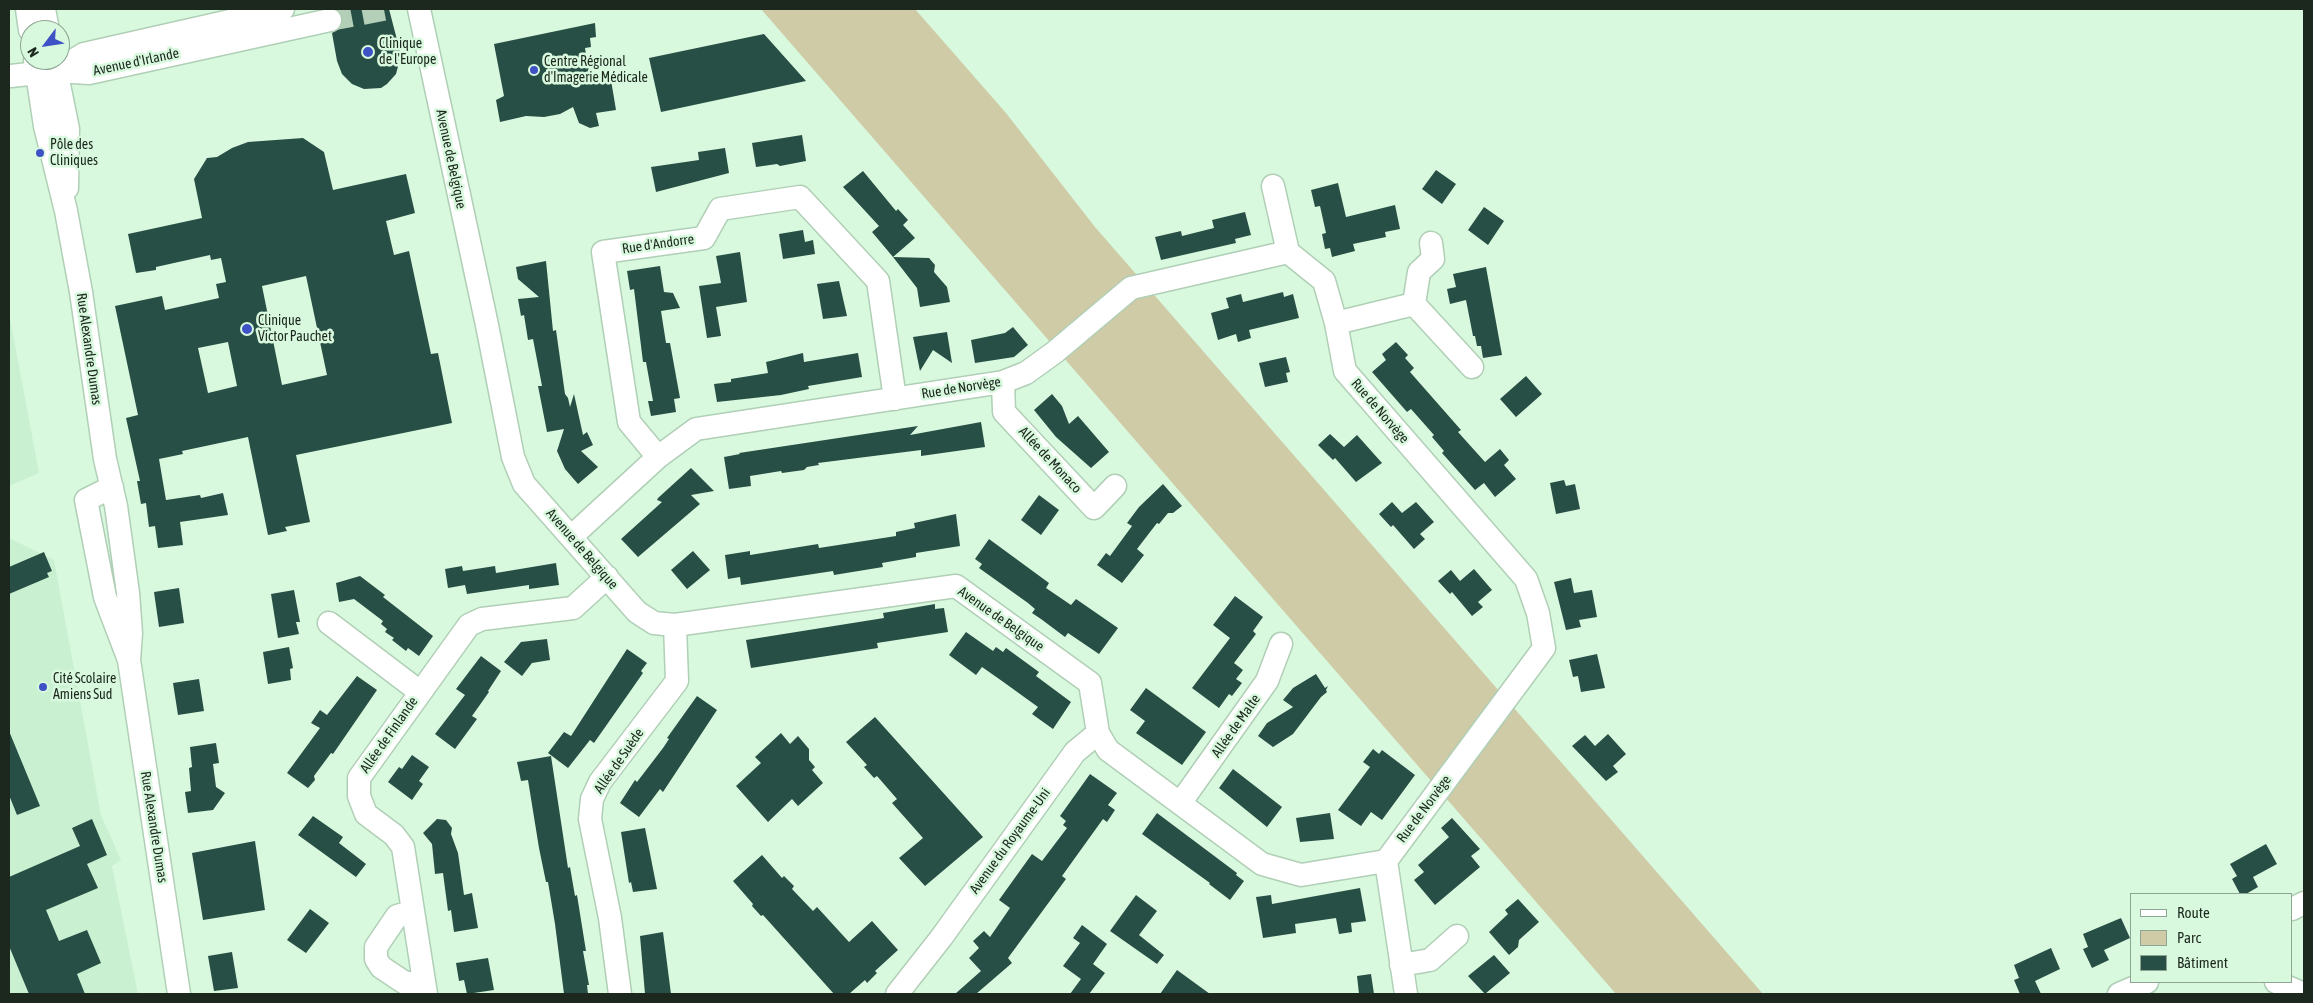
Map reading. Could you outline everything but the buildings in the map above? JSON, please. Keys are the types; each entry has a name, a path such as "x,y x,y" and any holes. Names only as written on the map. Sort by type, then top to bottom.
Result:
{"street":[{"name":"Avenue d'Irlande","path":"70,58 283,9"},
{"name":"Avenue de Belgique","path":"419,9 513,456 524,484 637,612 654,623 675,625 956,586 1090,683 1098,733"},
{"name":"Avenue d'Irlande","path":"70,70 89,73 330,20"},
{"path":"11,76 31,70"},
{"name":"Rue Alexandre Dumas","path":"46,70 68,129 66,211 81,292 105,459 112,487 86,500 105,597 129,660 179,994"},
{"path":"1273,186 1288,252"},
{"name":"Rue d'Andorre","path":"658,458 629,422 603,252 704,238 720,209 800,197 878,281 895,399"},
{"path":"1414,304 1419,272 1433,258 1431,243"},
{"name":"Rue de Norvège","path":"571,537 658,458 696,429 1003,382 1026,373 1048,358 1131,288 1288,252 1324,281 1336,323 1345,371 1526,579 1538,613 1544,648 1386,861"},
{"path":"1336,323 1414,304"},
{"path":"1414,304 1472,367"},
{"name":"Allée de Monaco","path":"1003,382 1004,412 1094,508 1115,486"},
{"name":"Allée de Finlande","path":"425,989 402,847 394,835 366,814 359,796 359,778 469,625 482,619 573,608 607,577"},
{"path":"329,623 420,692"},
{"name":"Allée de Suède","path":"620,994 610,918 590,819 592,799 600,782 677,681 675,625"},
{"name":"Allée de Malte","path":"1181,802 1267,681 1281,644"},
{"path":"1098,733 1108,750 1181,802 1262,864 1301,875 1386,861 1406,994"},
{"name":"Avenue du Royaume-Uni","path":"897,994 941,938 1075,752 1098,733"},
{"path":"2293,909 2304,902"},
{"path":"412,912 397,916 376,947 376,958 380,967 405,983 425,989"},
{"path":"1401,965 1430,960 1457,936"},
{"path":"2119,994 2145,983"},
{"path":"2278,983 2304,994"}],"shaded area":[{"path":"9,313 39,473 9,486"},
{"name":"Cité Scolaire Amiens Sud","path":"9,538 54,560 101,815 121,860 112,866 138,994 9,994"}],"green space":[{"path":"761,9 915,9 1006,113 1095,227 1763,994 1616,994"}],"tunnel":[{"path":"330,20 388,9"}],"place":[{"name":"Clinique de l'Europe","path":"368,52"},
{"name":"Centre Régional d'Imagerie Médicale","path":"534,70"},
{"name":"Pôle des Cliniques","path":"40,153"},
{"name":"Clinique Victor Pauchet","path":"247,329"},
{"name":"Cité Scolaire Amiens Sud","path":"43,687"}]}
